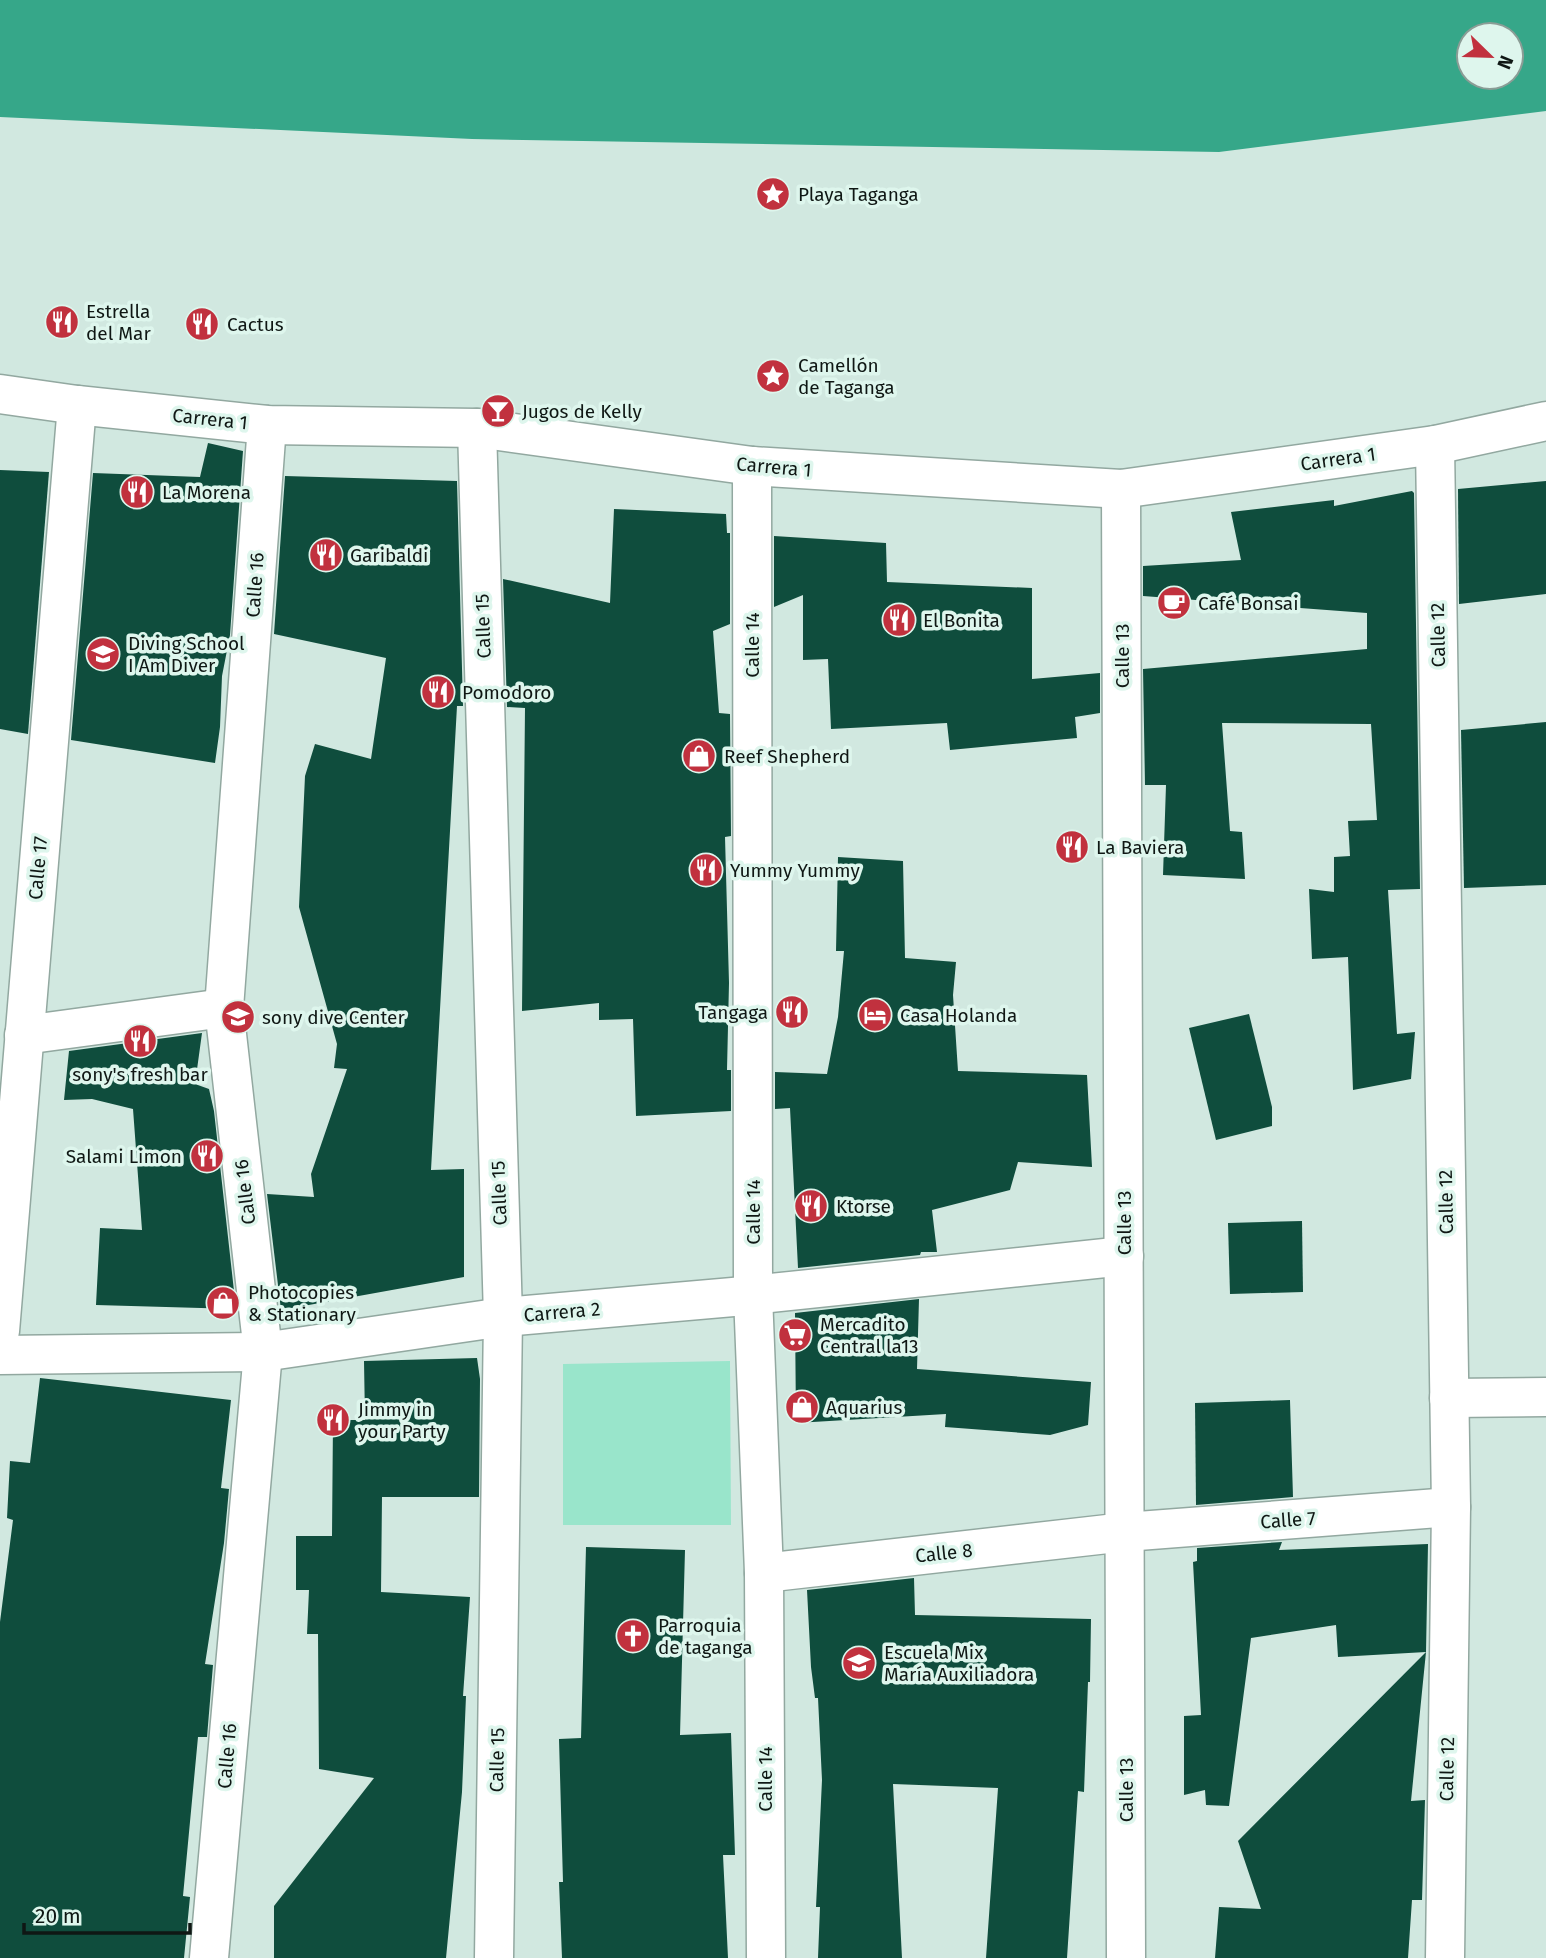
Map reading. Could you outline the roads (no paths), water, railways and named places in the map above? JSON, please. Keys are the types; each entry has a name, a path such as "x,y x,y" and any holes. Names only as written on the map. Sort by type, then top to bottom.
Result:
{"street":[{"name":"Carrera 1","path":"0,394 267,425 477,428 752,466 1121,489 1435,445 1546,421"},
{"name":"Calle 17","path":"0,1331 77,405"},
{"name":"Calle 16","path":"209,1958 263,1352 224,1008 267,425"},
{"name":"Calle 15","path":"477,428 503,1317 494,1958"},
{"name":"Calle 12","path":"1435,445 1451,1507 1444,1958"},
{"name":"Calle 14","path":"752,466 753,1295 764,1573 766,1958"},
{"name":"Calle 13","path":"1121,489 1126,1958"},
{"path":"24,1035 224,1008"},
{"name":"Carrera 2","path":"0,1355 263,1352 503,1317 753,1295 1124,1256"},
{"path":"1449,1398 1546,1397"},
{"name":"Calle 7","path":"1125,1532 1451,1507"},
{"name":"Calle 8","path":"764,1573 1125,1532"}],"place":[{"name":"Playa Taganga","path":"773,194"},
{"name":"Estrella del Mar","path":"62,322"},
{"name":"Cactus","path":"202,324"},
{"name":"Camellón de Taganga","path":"773,376"},
{"name":"Jugos de Kelly","path":"498,411"},
{"name":"La Morena","path":"137,492"},
{"name":"Garibaldi","path":"326,555"},
{"name":"Café Bonsai","path":"1174,603"},
{"name":"El Bonita","path":"899,620"},
{"name":"Diving School I Am Diver","path":"103,654"},
{"name":"Pomodoro","path":"438,692"},
{"name":"Reef Shepherd","path":"699,756"},
{"name":"La Baviera","path":"1072,847"},
{"name":"Yummy Yummy","path":"706,870"},
{"name":"Tangaga","path":"792,1012"},
{"name":"Casa Holanda","path":"875,1015"},
{"name":"sony dive Center","path":"238,1017"},
{"name":"sony's fresh bar","path":"140,1041"},
{"name":"Salami Limon","path":"207,1156"},
{"name":"Ktorse","path":"811,1206"},
{"name":"Photocopies & Stationary","path":"223,1303"},
{"name":"Mercadito Central la13","path":"795,1335"},
{"name":"Aquarius","path":"802,1407"},
{"name":"Jimmy in your Party","path":"333,1420"},
{"name":"Parroquia de taganga","path":"633,1636"},
{"name":"Escuela Mix María Auxiliadora","path":"859,1663"}]}
